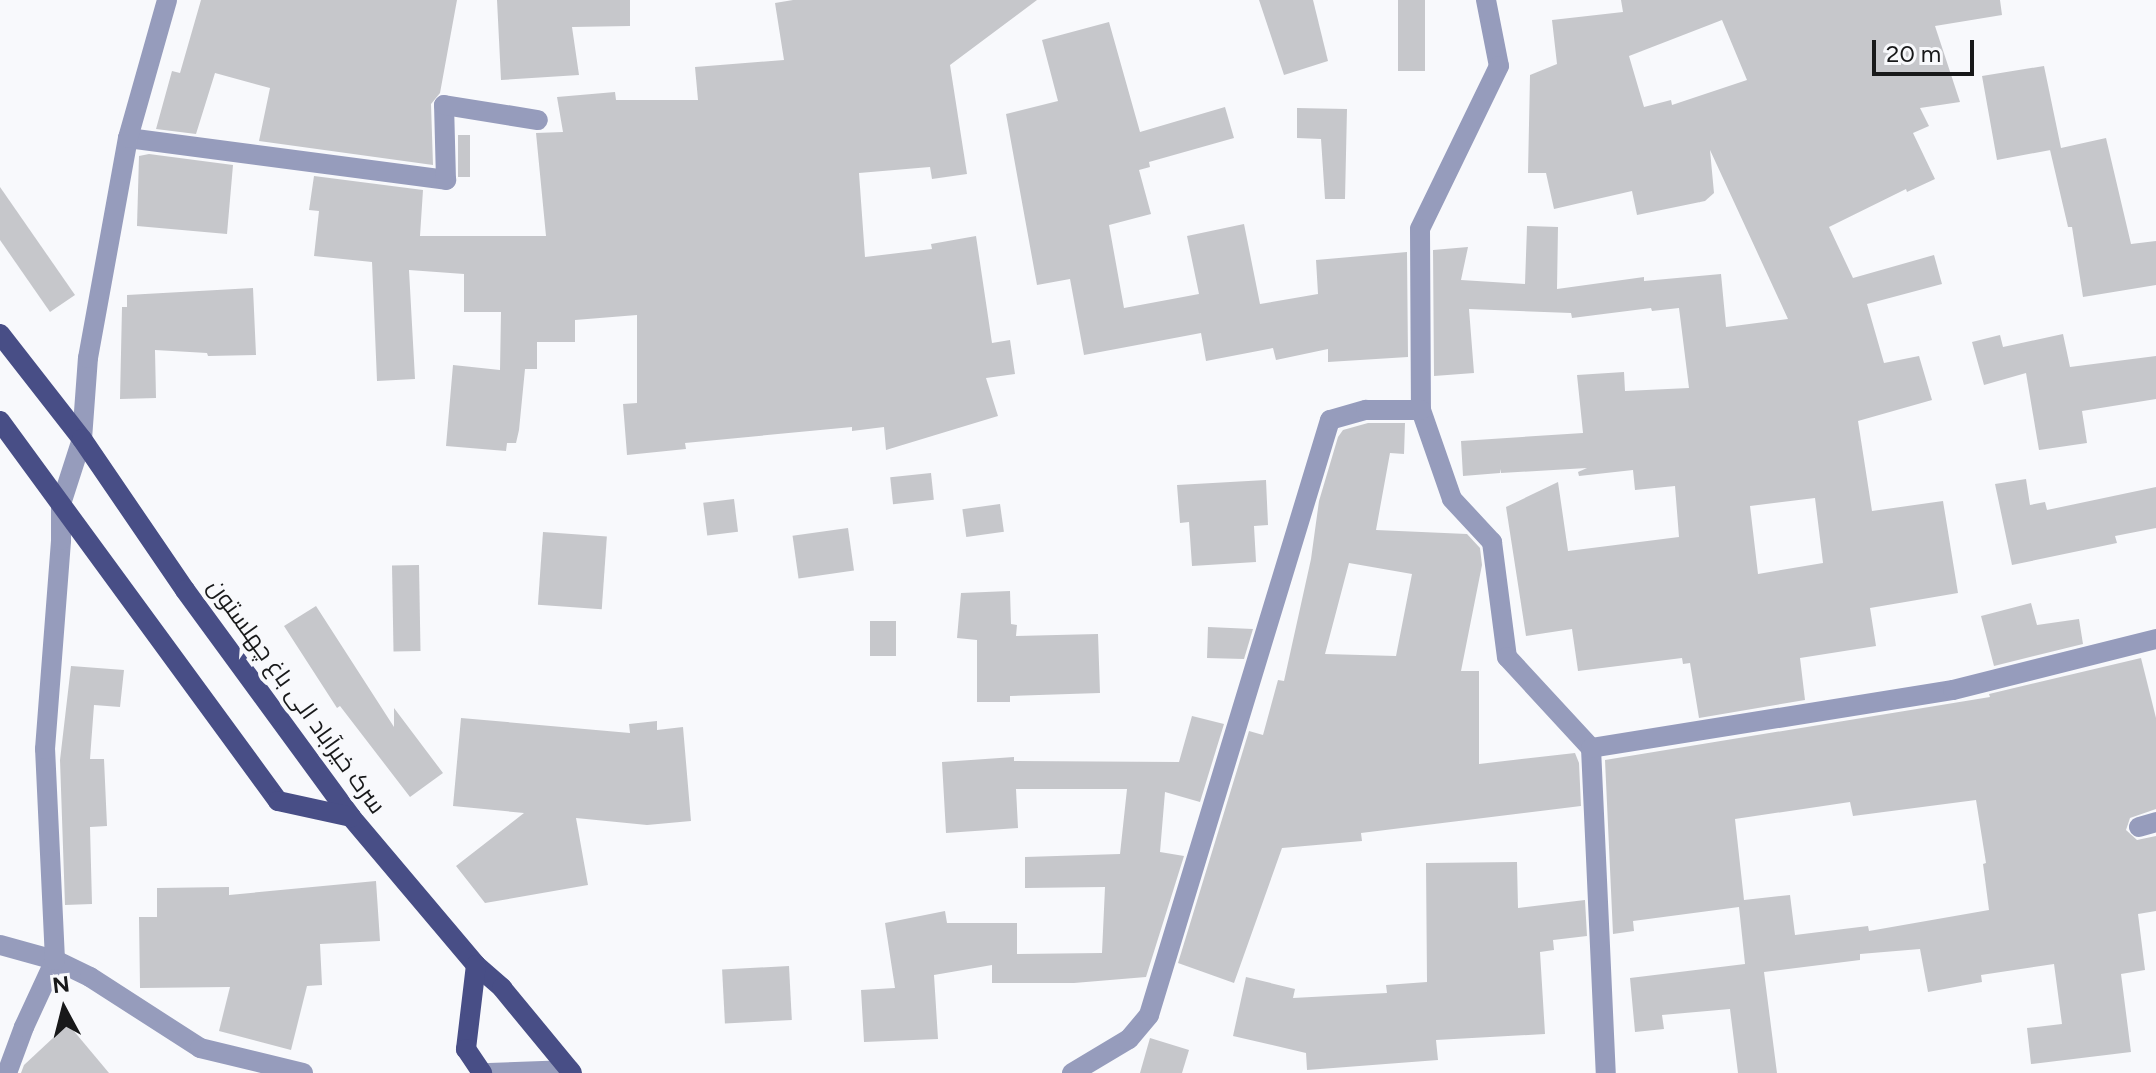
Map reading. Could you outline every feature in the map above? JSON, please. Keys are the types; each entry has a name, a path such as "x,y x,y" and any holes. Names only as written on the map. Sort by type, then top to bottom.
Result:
{"main road":[{"name":"سرک خیرآباد الی باغ چهلستون","path":"0,334 82,439 185,590 351,817 476,965 502,988 571,1072"},
{"path":"0,421 278,801 351,817"},
{"path":"476,965 466,1049 482,1073"}],"street":[{"path":"7,1073 55,960 45,749 61,504 82,439 88,358 128,138 167,0"},
{"path":"1486,0 1499,66 1420,229 1421,410 1452,499 1492,542 1507,657 1591,748 1606,1073"},
{"path":"128,138 446,180 444,105 538,120"},
{"path":"1072,1073 1129,1039 1149,1015 1330,420 1366,410 1421,410"},
{"path":"1591,748 1953,690 2156,639"},
{"path":"0,945 55,960 90,977 200,1048 303,1073"},
{"path":"489,1073 571,1072"}],"building":[{"path":"201,0 457,0 440,93 431,104 433,165 259,141 270,88 215,73 196,134 156,129 172,71 180,73"},
{"path":"497,0 630,0 630,26 572,27 579,75 501,80"},
{"path":"793,0 1037,0 950,65 967,174 932,179 930,167 859,173 865,257 932,249 931,244 976,236 992,343 1010,340 1015,374 986,378 998,416 886,450 884,427 852,431 852,427 685,443 686,449 627,455 623,404 637,403 637,315 575,320 575,342 537,342 537,369 525,369 516,443 507,443 506,451 446,446 453,365 500,370 501,312 464,312 464,274 409,270 415,379 377,381 372,262 314,256 319,211 309,210 314,176 423,190 420,236 546,236 536,133 563,132 557,97 615,92 616,100 698,100 695,67 784,60 775,3"},
{"path":"1259,0 1313,0 1328,61 1284,75"},
{"path":"1398,0 1425,0 1425,71 1398,71"},
{"path":"1621,0 2000,0 2002,15 1935,26 1960,102 1920,108 1929,126 1913,133 1935,179 1907,192 1906,189 1829,227 1853,278 1934,255 1942,284 1867,304 1884,363 1919,356 1932,400 1858,421 1872,511 1943,501 1958,593 1870,608 1876,646 1800,658 1805,700 1699,718 1690,663 1683,664 1682,658 1578,671 1572,629 1526,636 1506,507 1558,482 1568,551 1679,537 1675,486 1635,490 1633,470 1579,476 1578,472 1587,468 1501,473 1501,469 1500,473 1463,476 1461,441 1583,433 1577,375 1624,372 1625,391 1689,388 1679,308 1652,311 1651,308 1572,318 1571,313 1469,309 1474,373 1434,376 1433,250 1468,247 1461,280 1525,284 1527,226 1558,227 1557,289 1644,277 1644,281 1721,274 1726,327 1788,319 1710,150 1714,193 1705,201 1637,215 1632,191 1554,209 1546,173 1528,173 1530,75 1557,64 1552,20 1623,12","holes":["1722,20 1747,80 1672,105 1671,100 1644,107 1629,56","1815,498 1823,563 1758,574 1750,506"]},
{"path":"1109,22 1140,132 1225,107 1234,138 1149,162 1150,167 1139,170 1151,214 1109,225 1124,308 1199,294 1187,236 1244,224 1260,304 1318,294 1316,260 1407,252 1408,357 1328,362 1328,349 1276,360 1273,348 1206,361 1201,333 1084,355 1070,279 1037,285 1006,114 1058,101 1042,40"},
{"path":"2044,66 2061,148 2106,138 2131,244 2156,241 2156,285 2083,297 2072,227 2068,227 2050,150 1997,160 1982,76"},
{"path":"1297,108 1347,109 1345,199 1325,199 1321,139 1297,138"},
{"path":"458,135 470,135 470,177 458,177"},
{"path":"149,154 233,165 227,234 137,226 139,156"},
{"path":"0,187 75,295 50,312 0,240"},
{"path":"253,288 256,355 208,356 207,353 155,350 156,398 120,399 122,307 127,307 127,295"},
{"path":"2063,334 2070,367 2156,356 2156,399 2082,411 2087,443 2039,450 2026,373 1984,385 1972,342 2000,335 2003,347"},
{"path":"1368,423 1405,423 1404,454 1390,453 1376,530 1467,534 1480,548 1482,565 1461,671 1479,671 1479,764 1575,753 1579,763 1581,806 1361,833 1362,841 1282,848 1234,983 1178,963 1249,731 1263,735 1278,680 1284,681 1311,559 1319,501 1338,437 1343,430","holes":["1349,563 1412,574 1396,656 1325,654"]},
{"path":"931,473 934,500 893,504 890,477"},
{"path":"2026,479 2030,505 2045,502 2047,510 2156,487 2156,528 2115,536 2117,543 2012,565 1995,484"},
{"path":"1266,480 1268,525 1254,526 1256,562 1192,566 1189,522 1180,523 1177,485"},
{"path":"734,499 738,532 707,536 703,503"},
{"path":"1000,504 1004,532 966,537 962,509"},
{"path":"848,528 854,571 799,578 793,536"},
{"path":"543,532 607,536 602,609 538,605"},
{"path":"392,565 419,565 421,651 394,651"},
{"path":"1010,591 1011,624 1017,625 1016,636 1098,634 1100,693 1010,696 1010,702 977,702 977,640 957,638 961,593"},
{"path":"2031,603 2037,625 2079,619 2083,644 1994,666 1981,616"},
{"path":"316,606 394,727 394,708 443,773 410,797 340,706 337,708 284,626"},
{"path":"870,621 896,621 896,656 870,656"},
{"path":"1208,627 1253,629 1244,659 1207,658"},
{"path":"2141,658 2156,718 2156,809 2130,818 2126,830 2137,840 2156,836 2156,911 2138,914 2145,970 2121,974 2131,1052 2031,1064 2027,1028 2062,1024 2054,964 1981,975 1982,982 1928,992 1920,949 1860,954 1860,960 1764,972 1777,1073 1738,1073 1730,1009 1662,1015 1664,1029 1635,1032 1630,978 1745,964 1739,907 1633,921 1634,931 1613,934 1605,760 1990,697 1989,694","holes":["1976,800 1986,863 1983,864 1989,910 1869,931 1868,926 1795,935 1790,895 1744,900 1735,819 1850,802 1853,816"]},
{"path":"71,666 124,670 120,707 94,705 90,759 104,759 107,826 90,827 92,904 65,905 60,760"},
{"path":"1192,716 1224,724 1200,802 1165,792 1160,852 1184,856 1146,977 1074,983 992,983 992,965 934,975 938,1039 864,1042 861,990 895,988 885,923 945,911 947,923 1017,923 1017,954 1102,953 1105,887 1025,888 1025,857 1120,854 1127,789 1016,789 1018,828 946,833 942,762 1014,757 1014,761 1179,762"},
{"path":"461,718 630,733 629,724 657,721 657,730 683,727 691,821 647,825 576,818 588,885 485,903 456,866 524,813 453,806"},
{"path":"1517,862 1518,908 1585,900 1587,936 1553,940 1554,950 1540,952 1545,1034 1436,1040 1438,1060 1307,1070 1306,1053 1233,1036 1246,977 1295,989 1293,998 1387,993 1386,985 1427,982 1426,863"},
{"path":"376,881 380,941 320,944 322,985 307,986 291,1050 219,1031 230,987 140,988 139,917 157,917 157,888 229,887 229,895"},
{"path":"789,966 792,1020 725,1023 722,970"},
{"path":"68,1024 109,1073 21,1073 24,1065"},
{"path":"1150,1038 1189,1050 1182,1073 1140,1073"}]}
